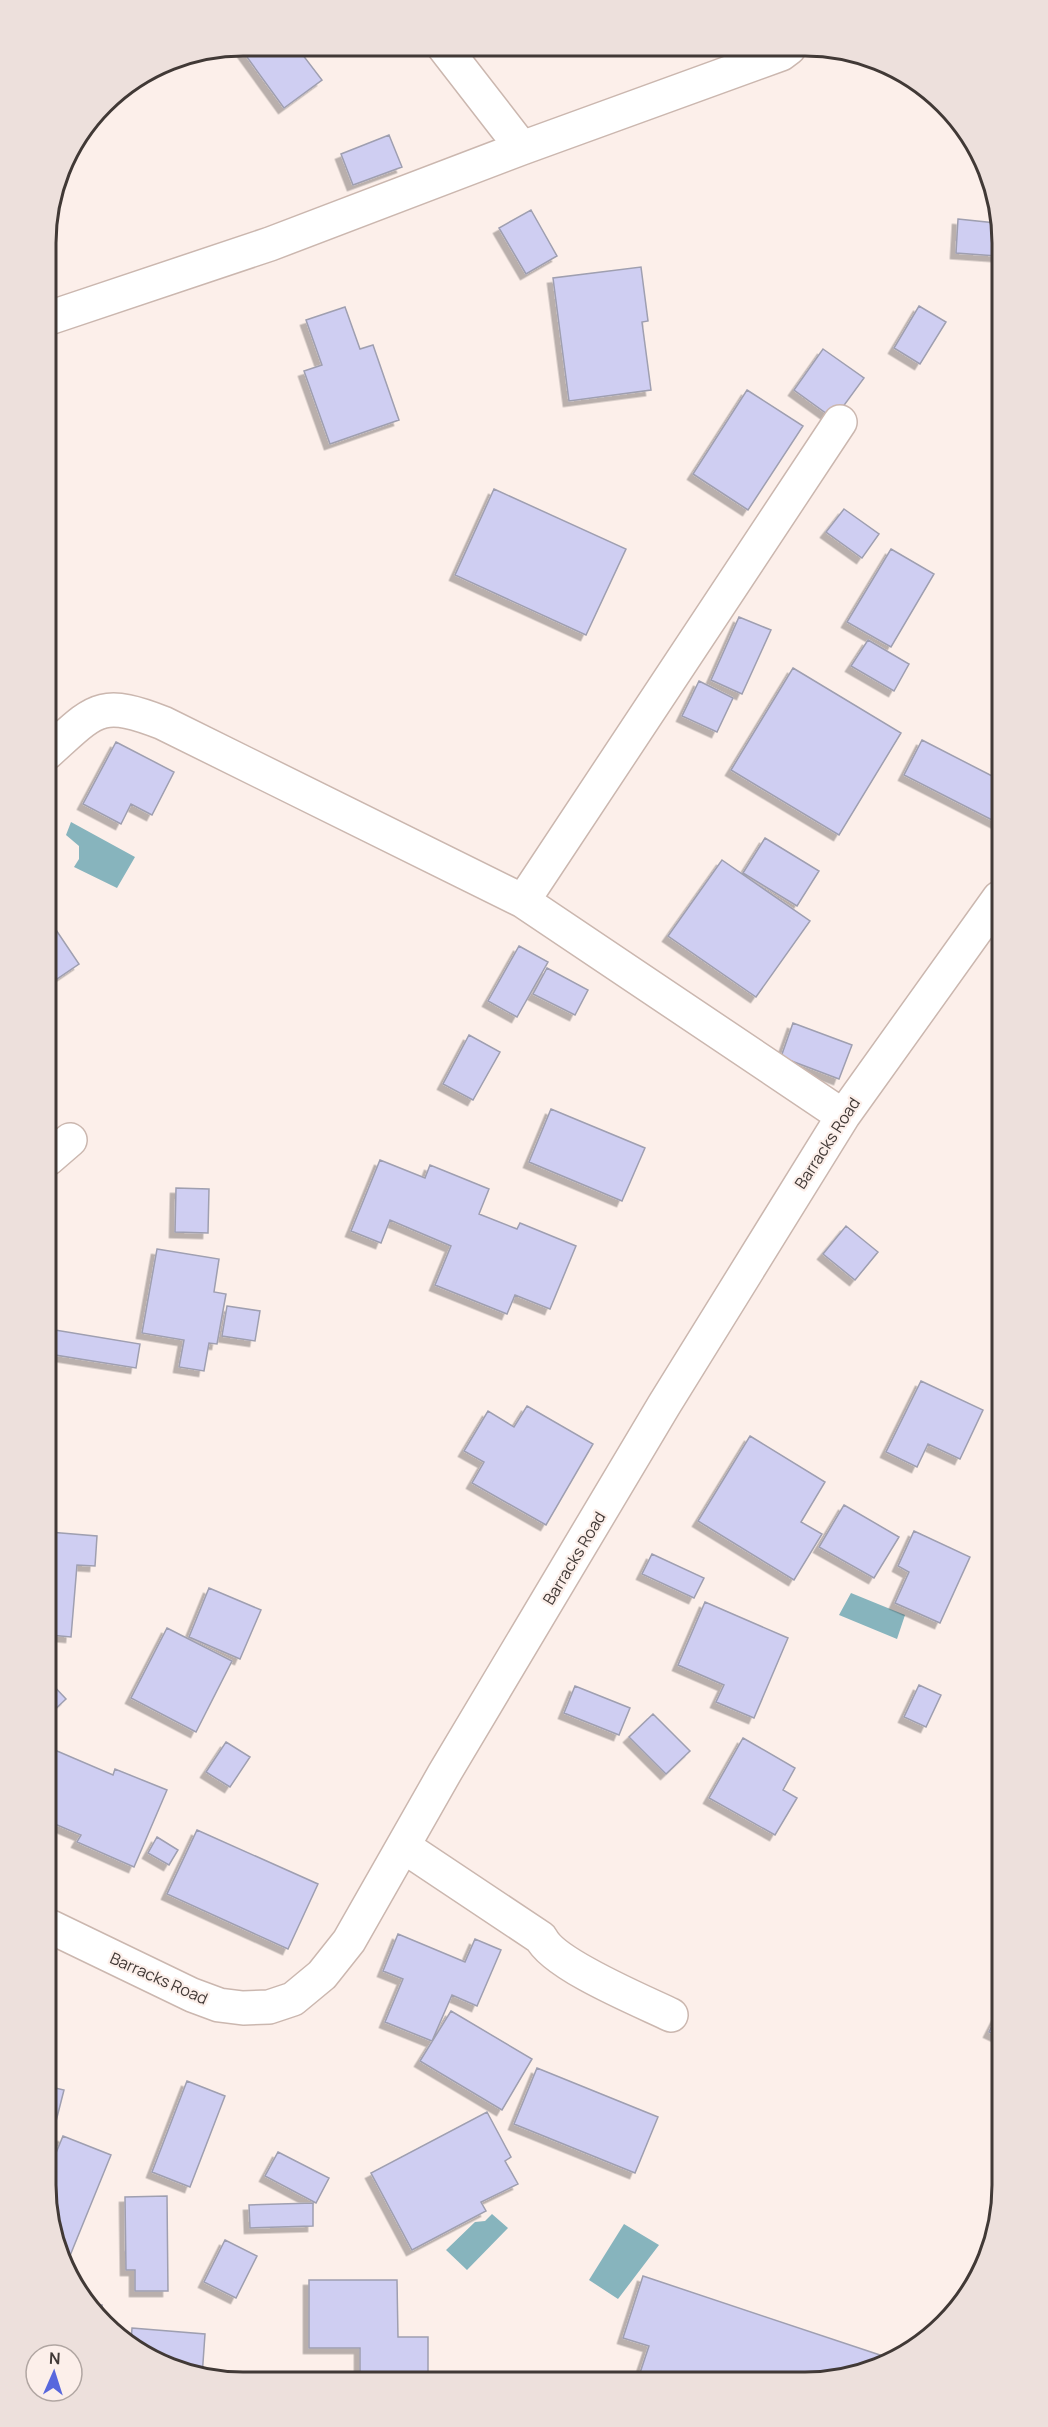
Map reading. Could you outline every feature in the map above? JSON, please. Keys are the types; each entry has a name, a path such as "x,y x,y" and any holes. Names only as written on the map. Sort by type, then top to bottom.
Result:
{"street":[{"path":"451,56 522,148"},
{"path":"56,316 270,244 522,148 775,56"},
{"path":"523,901 840,422"},
{"path":"56,745 85,719 104,710 119,708 163,723 523,901 843,1116"},
{"name":"Barracks Road","path":"56,1930 192,1995 219,2005 243,2008 268,2007 293,1999 322,1975 349,1941 664,1406 843,1116 993,907"},
{"path":"403,1846 541,1938 544,1945 552,1952 585,1973 671,2015"}],"water":[{"path":"71,822 135,857 117,888 74,867 79,859 79,846 66,835"},
{"path":"851,1593 905,1615 897,1639 839,1615"},
{"path":"492,2214 508,2228 467,2270 446,2250 475,2222 485,2221"},
{"path":"624,2224 659,2245 618,2299 589,2280"}],"building":[{"path":"246,56 304,56 322,80 284,108"},
{"path":"389,135 402,167 353,185 341,154"},
{"path":"531,210 557,256 526,274 499,228"},
{"path":"958,219 991,223 993,256 956,253"},
{"path":"641,267 648,321 642,322 651,390 569,401 553,278"},
{"path":"919,306 946,322 920,364 894,348"},
{"path":"345,307 360,349 373,345 399,420 330,444 304,371 322,365 306,320"},
{"path":"823,349 864,378 834,419 794,390"},
{"path":"747,390 803,426 748,510 693,474"},
{"path":"494,489 626,549 586,635 455,575"},
{"path":"844,509 879,534 862,558 826,532"},
{"path":"891,549 934,574 891,647 847,622"},
{"path":"739,617 771,630 742,694 711,680"},
{"path":"868,640 909,664 894,691 851,666"},
{"path":"793,668 901,733 839,835 731,770"},
{"path":"699,681 733,698 717,732 682,716"},
{"path":"922,740 993,776 993,820 904,775"},
{"path":"116,742 174,772 152,815 131,804 121,824 83,804"},
{"path":"765,838 819,871 797,906 743,873"},
{"path":"722,860 810,921 756,997 668,936"},
{"path":"56,930 79,964 56,980"},
{"path":"519,946 548,962 517,1017 488,1001"},
{"path":"547,968 588,990 575,1015 533,994"},
{"path":"793,1023 852,1045 839,1079 781,1057"},
{"path":"469,1035 500,1052 473,1100 443,1084"},
{"path":"551,1109 645,1148 622,1201 529,1162"},
{"path":"380,1160 425,1178 430,1165 489,1189 479,1214 517,1229 520,1223 576,1246 550,1309 515,1295 507,1314 435,1285 451,1246 390,1220 381,1243 351,1231"},
{"path":"176,1188 209,1189 208,1233 175,1232"},
{"path":"846,1226 878,1252 855,1280 823,1254"},
{"path":"157,1249 219,1259 214,1292 226,1294 217,1344 209,1343 204,1371 179,1367 184,1340 142,1333"},
{"path":"227,1306 260,1311 255,1341 222,1336"},
{"path":"56,1330 140,1344 136,1368 56,1355"},
{"path":"921,1381 983,1410 960,1459 928,1444 917,1467 886,1452"},
{"path":"527,1406 593,1444 546,1525 472,1483 484,1462 464,1451 488,1411 514,1427"},
{"path":"750,1436 825,1482 801,1522 822,1534 794,1580 698,1521"},
{"path":"844,1505 899,1537 874,1578 819,1547"},
{"path":"914,1531 970,1557 940,1623 895,1603 909,1572 898,1566"},
{"path":"56,1533 97,1536 95,1566 77,1565 71,1637 56,1636"},
{"path":"652,1554 704,1578 694,1598 642,1574"},
{"path":"209,1588 261,1610 240,1659 189,1637"},
{"path":"705,1602 788,1638 754,1718 716,1702 724,1685 678,1665"},
{"path":"167,1628 232,1661 196,1732 131,1698"},
{"path":"919,1685 941,1695 926,1727 904,1717"},
{"path":"575,1686 630,1708 619,1735 564,1713"},
{"path":"56,1688 66,1699 56,1708"},
{"path":"653,1714 690,1751 666,1774 629,1737"},
{"path":"743,1738 795,1768 783,1790 797,1798 775,1835 709,1798"},
{"path":"226,1742 250,1757 230,1787 206,1772"},
{"path":"56,1751 113,1775 115,1769 167,1790 134,1867 77,1842 81,1835 56,1825"},
{"path":"197,1830 318,1884 288,1949 167,1894"},
{"path":"157,1837 178,1850 169,1865 148,1853"},
{"path":"398,1934 465,1962 475,1939 501,1950 477,2006 452,1995 432,2041 385,2022 403,1979 383,1971"},
{"path":"451,2011 532,2059 502,2110 420,2061"},
{"path":"537,2068 658,2117 635,2173 514,2124"},
{"path":"187,2081 225,2096 190,2187 152,2172"},
{"path":"56,2088 64,2090 56,2121"},
{"path":"487,2112 511,2157 505,2161 518,2184 481,2202 486,2211 412,2250 371,2173"},
{"path":"63,2136 111,2155 70,2256 57,2209 56,2153"},
{"path":"278,2152 329,2178 316,2203 265,2176"},
{"path":"167,2196 168,2291 135,2291 135,2270 126,2270 125,2197"},
{"path":"313,2203 313,2226 250,2228 249,2205"},
{"path":"225,2240 257,2256 236,2298 204,2282"},
{"path":"643,2276 881,2355 854,2365 805,2372 640,2372 649,2346 623,2338"},
{"path":"309,2280 397,2280 398,2337 428,2337 428,2372 360,2372 360,2348 309,2348"},
{"path":"132,2328 205,2334 203,2367 160,2352 132,2334"}]}
